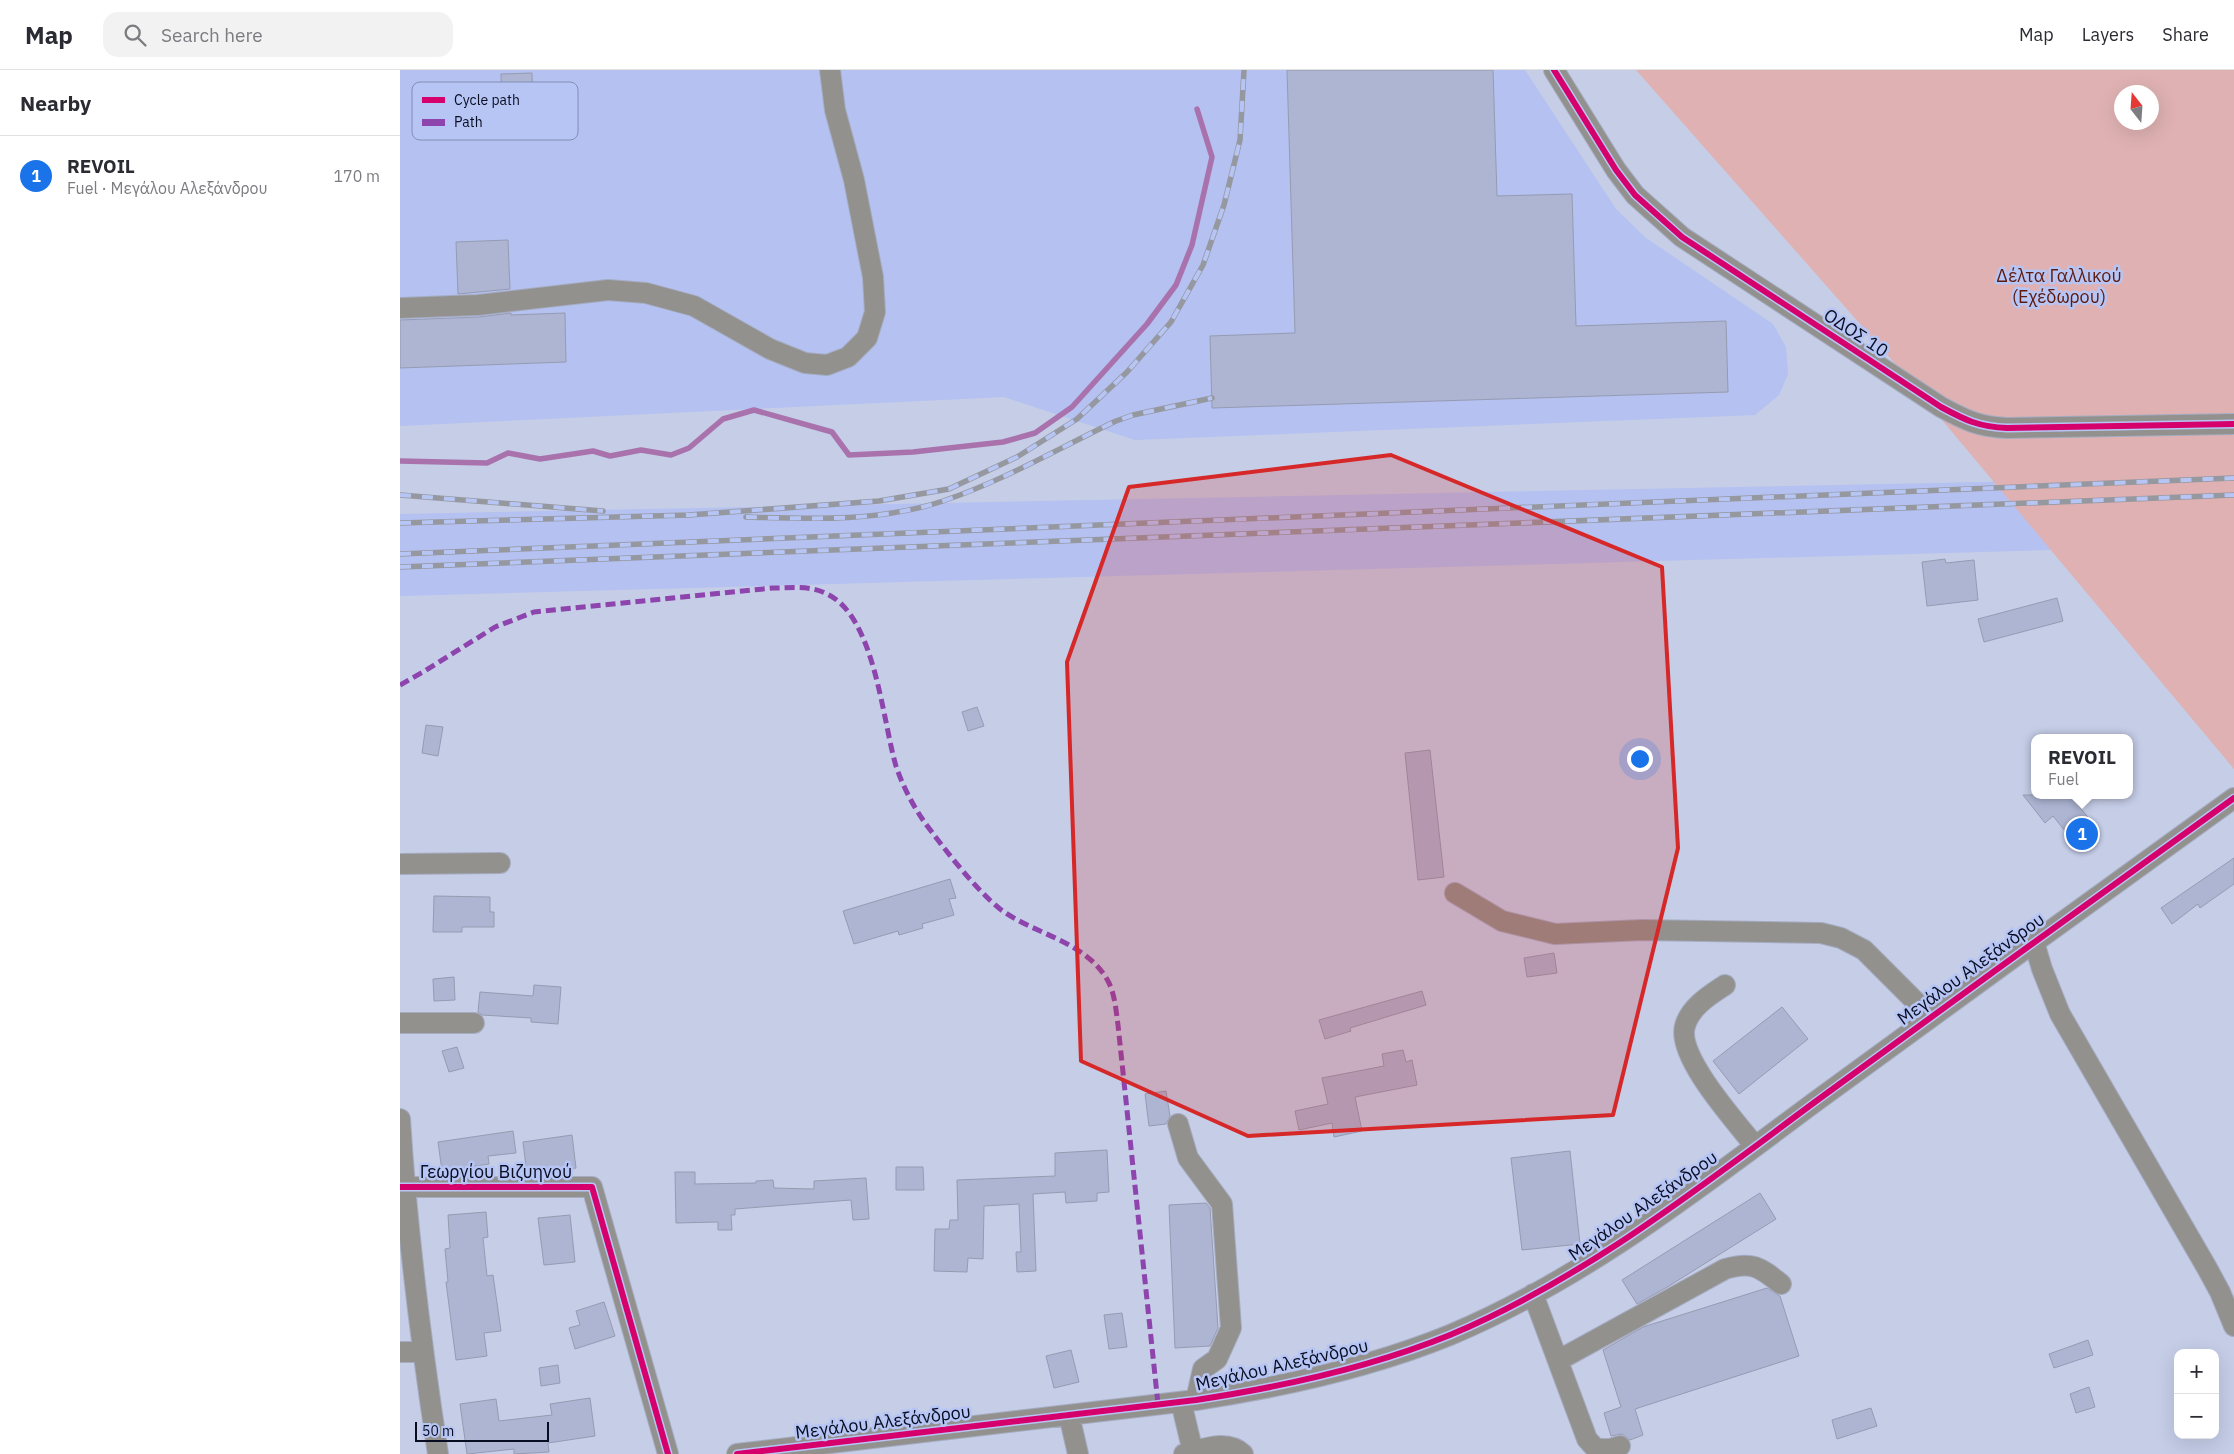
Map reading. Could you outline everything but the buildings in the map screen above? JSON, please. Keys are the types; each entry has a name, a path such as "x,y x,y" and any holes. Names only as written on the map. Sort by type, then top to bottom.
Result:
{"street":[{"path":"400,308 478,305 608,290 646,293 694,306 770,349 805,363 827,366 848,357 867,338 875,312 873,278 854,180 835,110 830,70"},
{"name":"ΟΔΟΣ 10","path":"1554,70 1616,170 1635,195 1682,236 1964,420 1985,427 2007,428 2234,424"},
{"name":"Μεγάλου Αλεξάνδρου","path":"737,1454 1188,1401 1289,1383 1359,1366 1448,1335 1566,1277 1636,1233 2234,798"},
{"path":"400,864 500,863"},
{"path":"1455,893 1502,921 1555,934 1642,930 1700,930 1821,934 1841,938 1864,950 1931,1018"},
{"path":"2034,942 2042,969 2060,1014 2207,1268 2220,1292 2234,1326"},
{"path":"1725,985 1705,999 1689,1016 1684,1027 1686,1047 1694,1066 1755,1146"},
{"path":"400,1023 474,1023"},
{"path":"400,1119 402,1187 422,1352 438,1454"},
{"path":"1178,1124 1188,1158 1222,1204 1231,1328 1217,1359 1203,1369 1188,1401 1188,1453 1226,1445 1237,1448 1243,1454"},
{"name":"Γεωργίου Βιζυηνού","path":"402,1187 592,1187 668,1454"},
{"path":"1559,1360 1725,1270 1739,1265 1751,1265 1769,1274 1781,1284"},
{"path":"1533,1294 1587,1439 1596,1449 1610,1449 1620,1446"},
{"path":"400,1352 422,1352"},
{"path":"1069,1415 1078,1454"}],"highlighted area":[{"path":"1391,455 1662,567 1678,848 1613,1115 1248,1136 1081,1061 1067,662 1129,487"}],"shaded area":[{"path":"400,70 1525,70 1616,209 1646,238 1773,324 1786,347 1788,374 1779,395 1755,415 1135,440 1004,397 400,426"},
{"path":"2234,477 2234,545 400,596 400,514"}],"green space":[{"name":"Δέλτα Γαλλικού (Εχέδωρου)","path":"1636,70 2234,70 2234,769 1891,359"}],"waterway":[{"path":"400,461 487,463 508,453 540,459 593,451 610,456 641,450 671,455 689,448 723,419 754,410 832,432 849,455 913,452 1003,442 1035,433 1072,407 1147,324 1176,285 1192,245 1212,157 1197,109"}],"railway":[{"path":"400,523 689,515 879,501 949,489 1017,457 1077,419 1127,372 1171,322 1203,265 1224,205 1240,140 1244,70"},
{"path":"746,517 845,518 895,513 919,508 987,484 1116,421 1133,415 1212,398"},
{"path":"400,554 2234,478"},
{"path":"400,495 603,511"},
{"path":"400,567 2234,495"}],"marked path":[{"path":"400,685 495,627 534,612 792,587 819,590 842,605 855,622 866,645 881,696 896,766 901,780 923,820 959,867 991,901 1014,918 1073,947 1087,957 1098,967 1108,981 1112,991 1118,1025 1158,1404"}],"cycle path":[{"path":"1554,70 1616,170 1635,195 1682,237 1950,412 1980,424 2007,428 2234,424"},
{"path":"737,1454 1228,1395 1357,1367 1450,1335 1500,1312 1548,1286 1641,1228 2234,798"},
{"path":"400,1187 592,1187 668,1454"}],"place":[{"name":"REVOIL","path":"2082,834"}]}
